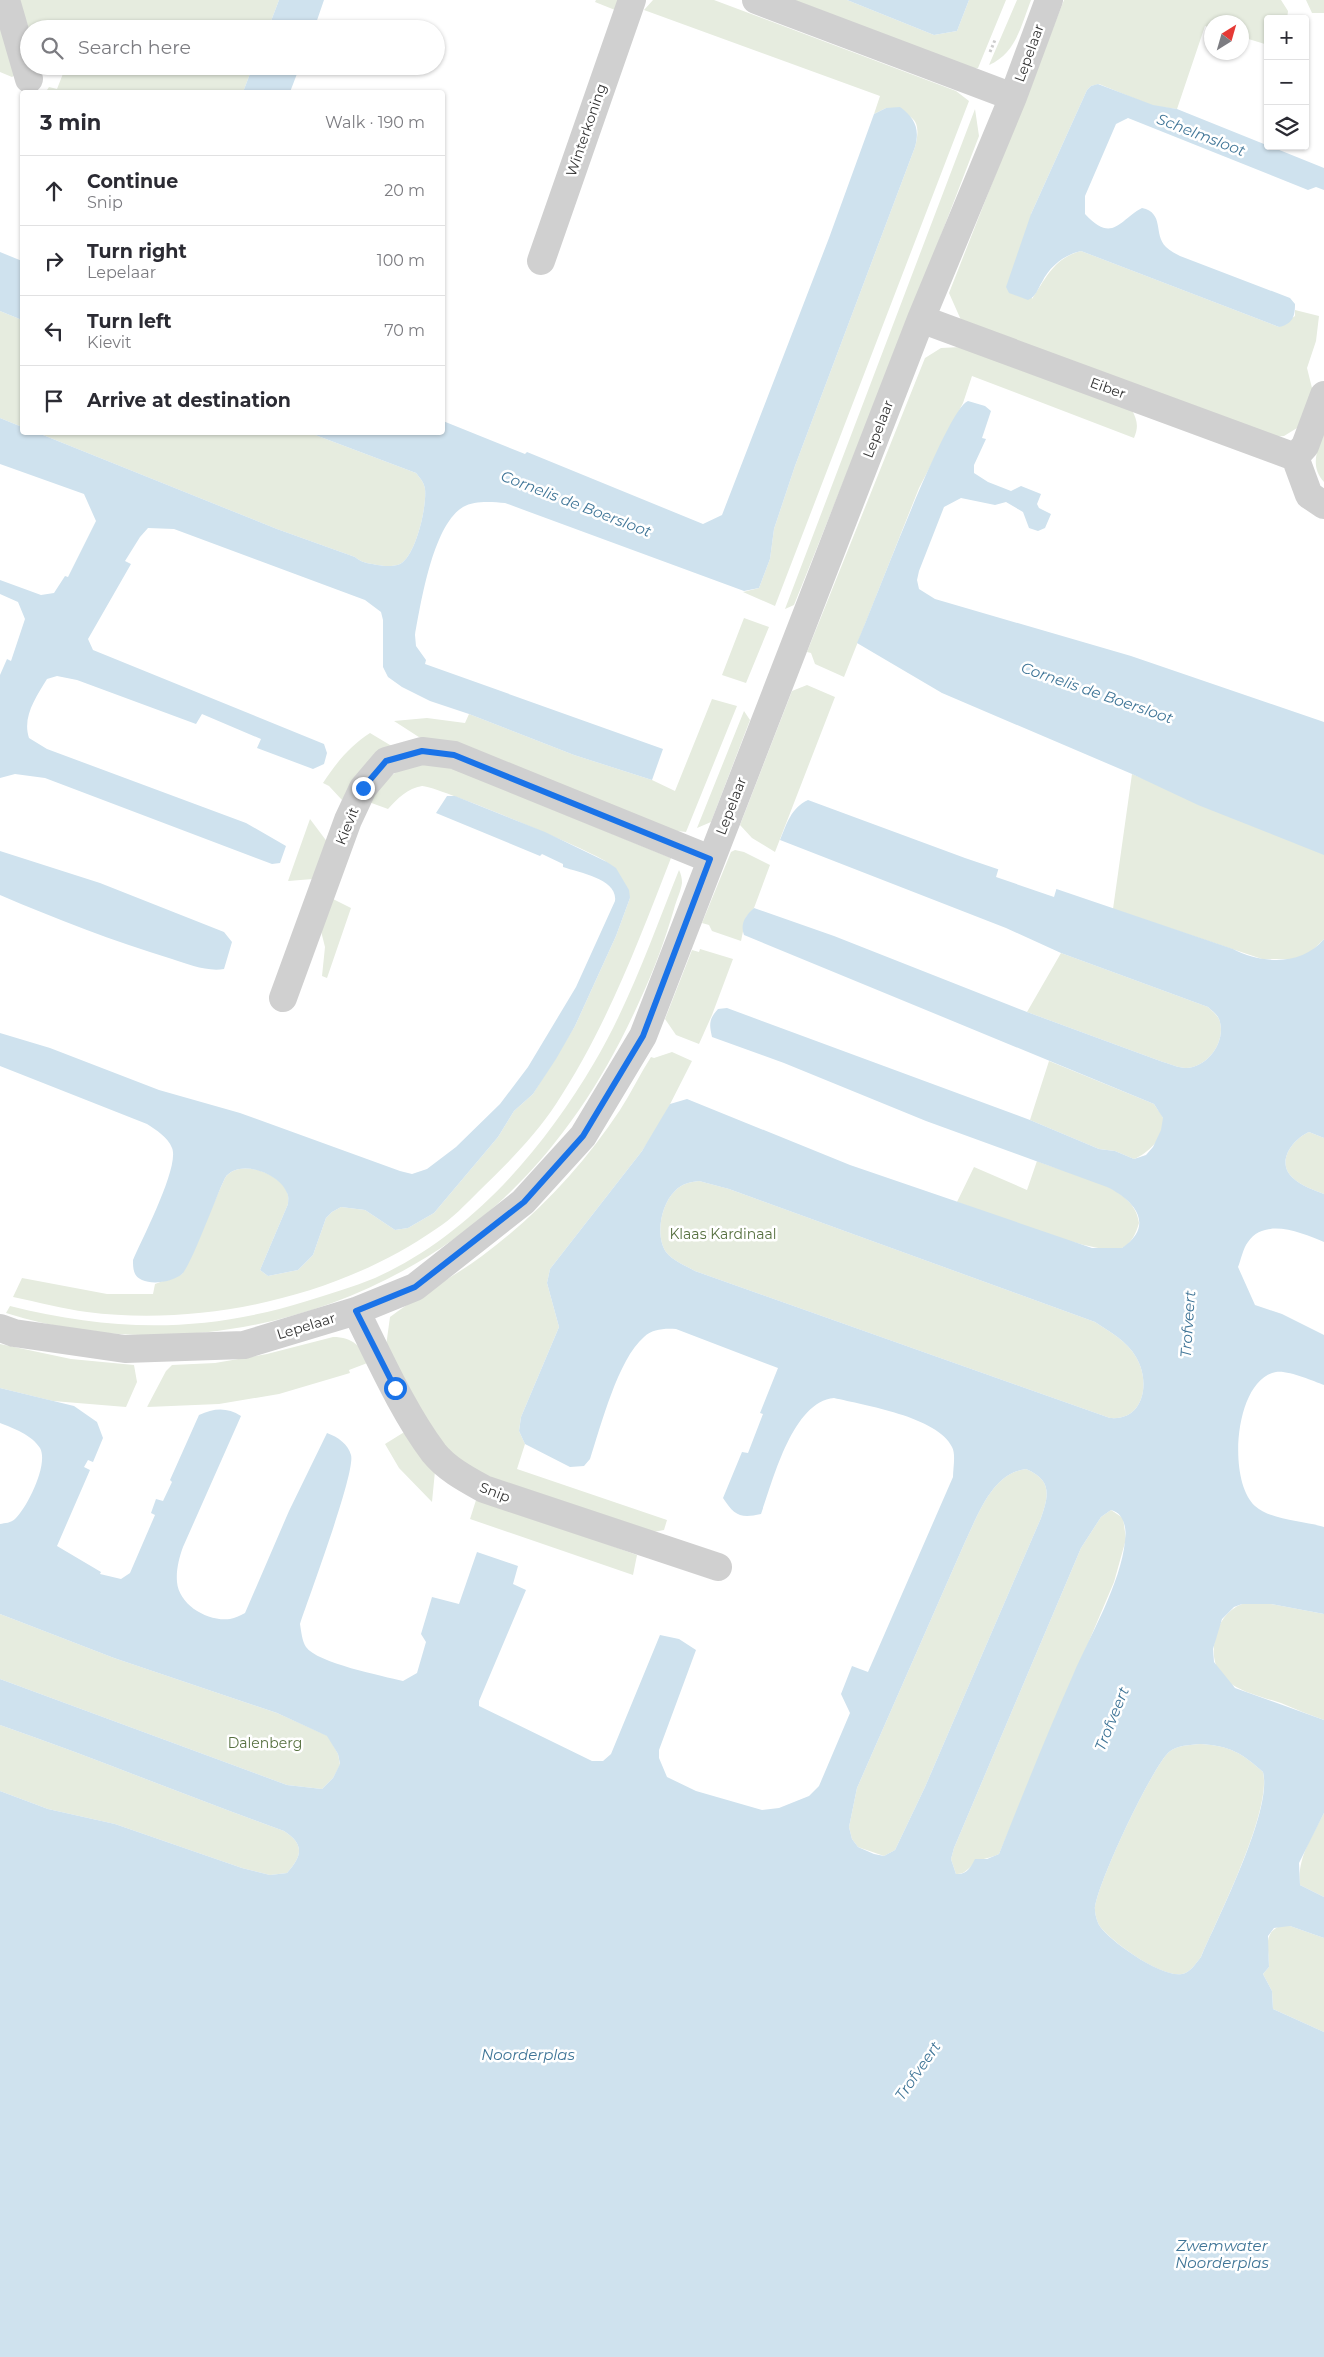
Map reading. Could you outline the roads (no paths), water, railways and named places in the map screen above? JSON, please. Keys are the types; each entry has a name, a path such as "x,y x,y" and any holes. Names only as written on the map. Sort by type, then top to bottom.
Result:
{"street":[{"path":"6,0 20,48"},
{"name":"Winterkoning","path":"541,261 632,0"},
{"path":"756,0 1013,97"},
{"name":"Lepelaar","path":"0,1328 23,1334 125,1349 244,1345 356,1311 415,1287 524,1202 583,1136 643,1036 710,859 921,319 1013,97 1049,0"},
{"path":"28,75 29,79"},
{"name":"Eiber","path":"921,319 1294,457"},
{"path":"1324,395 1305,446 1294,457 1309,495 1324,506"},
{"name":"Kievit","path":"282,998 348,820 363,788 386,761 422,751 454,755 710,859"},
{"name":"Snip","path":"356,1311 395,1388 435,1454 459,1476 484,1489 718,1568"}],"water":[{"path":"279,0 324,0 317,20 271,20"},
{"path":"847,0 969,0 957,31 934,35"},
{"path":"250,75 297,75 291,90 244,90"},
{"name":"Schelmsloot","path":"1098,84 1153,105 1177,109 1264,144 1264,150 1279,150 1324,168 1324,190 1316,187 1308,190 1128,118 1116,124 1085,196 1085,214 1102,227 1115,227 1142,208 1154,214 1162,242 1173,252 1290,298 1295,304 1295,308 1294,316 1290,322 1279,327 1081,251 1069,255 1053,266 1031,299 1028,300 1009,293 1006,287 1031,214 1087,90 1091,86"},
{"name":"Cornelis de Boersloot","path":"900,107 913,120 917,135 915,147 795,466 774,529 770,559 759,588 744,591 505,503 478,502 463,507 453,516 436,547 425,585 415,635 416,646 426,660 425,664 663,749 652,780 574,755 469,714 430,701 402,687 388,677 383,667 383,620 381,612 365,600 174,529 148,528 125,561 131,564 88,639 93,650 324,744 327,753 324,764 313,769 257,748 261,739 202,714 196,724 77,680 57,676 47,679 31,707 27,722 29,738 47,749 246,823 286,846 280,863 272,864 45,778 15,774 0,778 0,675 7,659 11,661 25,619 18,602 0,594 0,580 41,595 54,593 65,576 68,577 96,521 84,494 0,464 0,418 20,426 20,435 43,435 277,529 355,557 363,562 377,565 391,566 400,564 411,551 419,530 424,507 425,489 423,482 416,473 315,435 445,435 445,422 525,454 527,452 703,524 722,515 829,238 874,114 886,108"},
{"path":"0,252 20,260 20,319 0,311"},
{"name":"Cornelis de Boersloot","path":"968,401 985,406 991,411 982,438 986,439 974,465 974,473 988,482 1011,491 1021,486 1041,494 1037,504 1039,508 1051,514 1045,528 1038,531 1029,528 1023,512 1006,502 995,505 961,498 944,507 919,571 917,580 919,589 935,599 1131,656 1324,722 1324,855 1198,805 1132,774 942,693 857,643 927,472 958,412"},
{"path":"447,796 455,796 545,832 607,862 616,868 629,890 630,898 616,936 575,1026 556,1059 533,1094 514,1111 498,1137 434,1213 408,1228 395,1230 365,1210 341,1207 326,1218 313,1255 298,1270 268,1276 260,1270 288,1204 288,1196 283,1186 268,1174 258,1170 239,1169 231,1172 225,1178 191,1258 182,1274 162,1282 146,1282 139,1278 134,1272 133,1260 166,1186 171,1170 173,1157 172,1148 168,1140 147,1124 0,1066 0,1033 50,1048 159,1090 240,1113 400,1171 412,1174 427,1169 456,1147 500,1104 528,1067 576,987 615,901 611,887 596,878 563,867 563,864 542,854 540,856 436,813"},
{"path":"808,800 965,858 1256,958 1281,960 1293,958 1315,948 1324,939 1324,1138 1309,1132 1303,1135 1292,1145 1288,1152 1286,1165 1288,1172 1296,1181 1324,1194 1324,1242 1295,1231 1284,1229 1264,1230 1255,1234 1248,1242 1238,1267 1255,1305 1282,1314 1324,1335 1324,1385 1300,1376 1281,1372 1276,1372 1262,1379 1251,1393 1244,1411 1239,1433 1238,1455 1246,1493 1255,1506 1261,1511 1278,1517 1324,1527 1324,1614 1271,1604 1242,1604 1234,1607 1222,1619 1213,1649 1214,1662 1235,1688 1324,1720 1324,1813 1299,1863 1300,1885 1324,1897 1324,1938 1290,1926 1274,1928 1268,1936 1269,1967 1263,1974 1272,1991 1273,2009 1324,2032 1324,2357 0,2357 0,1791 48,1809 115,1824 242,1868 270,1875 287,1873 296,1861 299,1850 295,1841 284,1831 0,1725 0,1679 287,1785 322,1789 333,1778 340,1764 338,1754 327,1736 277,1713 114,1658 0,1614 0,1524 13,1520 25,1506 39,1475 42,1455 37,1443 32,1439 22,1432 0,1423 0,1388 74,1406 97,1422 103,1438 93,1462 88,1460 84,1467 90,1470 57,1546 101,1572 100,1574 121,1579 130,1573 155,1515 151,1513 156,1499 163,1501 172,1482 170,1480 199,1415 215,1410 231,1411 241,1416 183,1547 178,1564 177,1582 183,1598 189,1605 204,1615 213,1618 230,1619 245,1613 289,1511 327,1433 339,1439 348,1447 351,1455 351,1466 339,1509 300,1624 305,1645 313,1653 351,1668 403,1681 417,1673 426,1642 421,1634 432,1597 459,1604 477,1552 518,1566 513,1584 526,1590 479,1701 479,1706 592,1761 603,1761 611,1754 660,1635 679,1639 696,1650 659,1750 659,1758 667,1777 696,1791 762,1810 779,1808 809,1796 819,1786 850,1713 841,1694 852,1666 868,1672 953,1477 954,1457 952,1447 944,1437 932,1428 916,1420 881,1409 834,1398 819,1403 807,1413 796,1428 778,1464 761,1514 743,1516 738,1514 734,1512 723,1498 742,1452 748,1453 763,1414 760,1413 778,1368 676,1329 667,1329 651,1332 635,1347 626,1361 611,1394 590,1459 584,1466 570,1467 525,1444 519,1431 521,1417 559,1327 547,1283 550,1269 642,1151 670,1104 687,1099 850,1165 1092,1248 1122,1248 1138,1231 1139,1222 1133,1206 1117,1192 1107,1187 926,1121 784,1063 712,1037 711,1019 718,1009 727,1008 1030,1120 1099,1149 1115,1151 1134,1159 1146,1155 1153,1147 1161,1130 1163,1118 1154,1104 744,935 744,920 754,908 834,936 1027,1012 1177,1067 1186,1068 1202,1063 1209,1058 1218,1043 1221,1027 1219,1019 1208,1007 1061,953 1006,928 780,840 790,817 802,803","holes":["699,1181 729,1189 1095,1322 1123,1342 1132,1351 1141,1367 1143,1388 1137,1407 1131,1413 1121,1417 1110,1418 695,1271 675,1260 666,1252 660,1229 663,1212 670,1197 675,1191 686,1184","1026,1469 1034,1473 1044,1483 1047,1495 1041,1518 925,1787 895,1850 884,1856 874,1854 858,1847 852,1839 849,1827 857,1788 975,1520 995,1487 1014,1472","1111,1510 1119,1514 1125,1527 1126,1536 1122,1557 1111,1592 1063,1697 999,1854 987,1859 975,1859 966,1872 956,1874 951,1859 954,1848 1081,1548 1101,1517","1201,1744 1228,1749 1242,1755 1263,1772 1264,1789 1260,1811 1242,1864 1201,1957 1188,1972 1173,1974 1137,1957 1113,1940 1099,1925 1095,1910 1097,1898 1113,1855 1150,1780 1169,1752 1184,1746"]},
{"path":"0,851 100,883 224,932 232,942 224,969 198,967 150,952 42,913 0,895"}],"park label":[{"name":"Klaas Kardinaal","path":"723,1234"},
{"name":"Dalenberg","path":"265,1743"}],"water label":[{"name":"Trofveert","path":"1188,1324"},
{"name":"Trofveert","path":"1112,1719"},
{"name":"Noorderplas","path":"528,2055"},
{"name":"Trofveert","path":"918,2071"},
{"name":"Zwemwater Noorderplas","path":"1222,2254"}]}
